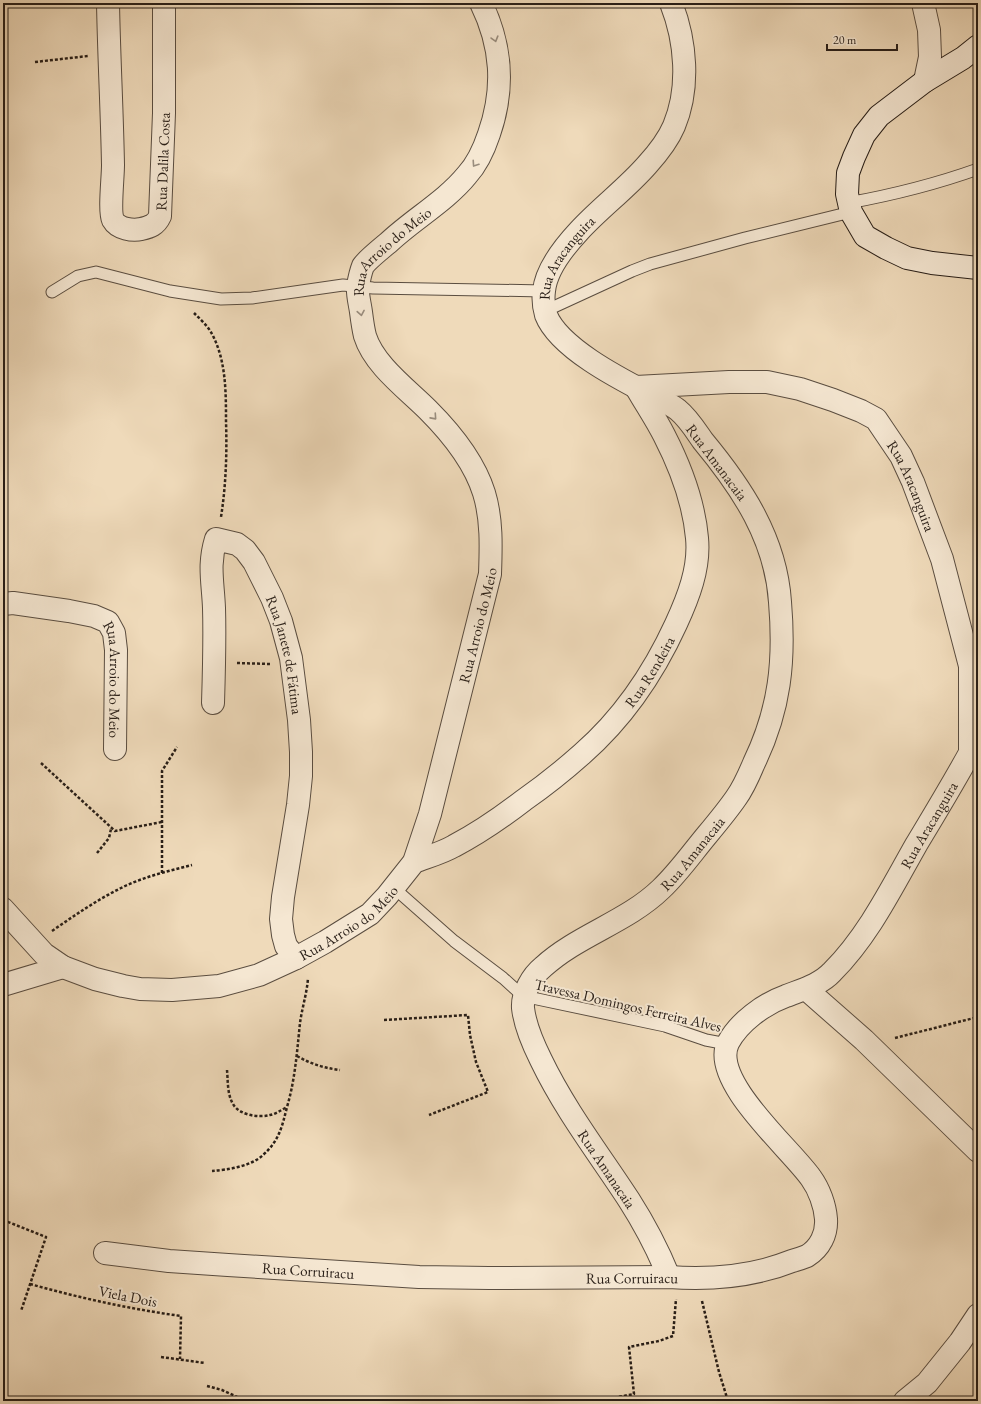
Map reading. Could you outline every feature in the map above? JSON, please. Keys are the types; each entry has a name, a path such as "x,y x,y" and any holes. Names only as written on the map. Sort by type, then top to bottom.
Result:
{"street":[{"name":"Rua Dalila Costa","path":"108,3 113,167 112,211 113,220 118,225 128,229 150,227 157,223 160,216 164,113 164,3"},
{"name":"Rua Arroio do Meio","path":"3,909 34,944 49,958 63,967 95,979 140,989 196,989 218,986 259,975 280,967 296,958 370,914 394,888 414,862 430,814 490,574 491,549 489,521 484,493 472,467 458,444 429,411 390,374 374,354 365,336 358,286 363,266 398,233 442,198 467,175 483,152 496,116 500,90 500,68 496,44 488,18 481,3"},
{"name":"Rua Aracanguira","path":"671,3 677,16 685,74 681,101 674,126 661,148 645,167 588,221 571,239 558,257 548,277 544,301 547,317 555,330 568,343 592,362 636,387 728,382 767,382 800,389 833,400 861,411 876,419 901,456 913,482 942,559 970,666 974,745 873,920 851,951 830,974 806,989"},
{"path":"922,3 929,30 930,57 925,81"},
{"path":"978,46 963,58 925,81 879,116 864,135 848,173 847,194 850,208 865,236 886,248 907,258 932,263 978,268"},
{"name":"Rua Rendeira","path":"414,862 453,847 495,822 541,788 583,753 624,710 646,678 668,641 688,597 696,565 697,539 691,507 676,462 664,435 636,387"},
{"name":"Rua Amanacaia","path":"636,387 679,411 724,467 749,504 765,537 776,566 783,640 781,673 776,705 762,746 737,797 665,886 648,901 558,954 539,970 524,996 523,1008 527,1027 534,1047 550,1079 579,1128 631,1203 655,1244 669,1277"},
{"path":"214,703 214,603 211,564 216,539"},
{"name":"Rua Janete de Fátima","path":"216,539 237,544 245,550 254,562 265,582 281,621 291,658 302,752 298,806 283,897 281,919 286,946 296,958"},
{"name":"Rua Arroio do Meio","path":"3,604 13,603 69,611 94,616 108,622 114,633 116,650 116,750"},
{"path":"3,985 63,967"},
{"path":"806,989 864,1040 978,1150"},
{"name":"Rua Corruiracu","path":"105,1252 169,1261 228,1265 418,1277 489,1278 669,1277 696,1279 732,1277 757,1272 807,1256 820,1243 827,1229 826,1214 822,1202 812,1180 799,1163 771,1134 742,1099 732,1080 728,1068 726,1052 728,1044 739,1026 753,1015 784,996 806,989"},
{"path":"906,1401 927,1383 960,1342 978,1315"}],"lane":[{"path":"52,292 78,276 96,272 170,291 220,298 276,295 343,285 544,301 650,264 850,208 978,169"},
{"name":"Travessa Domingos Ferreira Alves","path":"394,888 454,941 524,996 665,1026 706,1040 728,1044"}],"path":[{"path":"35,62 109,54"},
{"path":"170,291 204,322 212,333 220,353 224,370 226,404 226,482 216,539"},
{"path":"215,663 263,663 283,668 293,674"},
{"path":"162,873 162,771 177,747"},
{"path":"42,763 111,829 115,831 162,822"},
{"path":"97,853 109,838 111,829"},
{"path":"34,944 87,907 122,887 162,873 192,865"},
{"path":"212,1171 231,1169 262,1157 272,1146 280,1133 291,1094 297,1056 300,1021 308,980 306,967 296,958"},
{"path":"384,1020 468,1015 470,1035 476,1062 488,1092 429,1115"},
{"path":"864,1040 892,1039 978,1017"},
{"path":"297,1056 310,1063 325,1068 340,1070"},
{"path":"227,1070 231,1100 233,1105 240,1112 250,1116 268,1116 287,1107"},
{"path":"3,1220 46,1237 21,1311"},
{"path":"606,1401 607,1399 634,1394 629,1347 659,1341 673,1336 677,1289 669,1277"},
{"path":"696,1279 719,1372 728,1401"},
{"name":"Viela Dois","path":"30,1284 77,1297 145,1311 181,1316 180,1359"},
{"path":"161,1357 205,1363"},
{"path":"207,1386 222,1390 246,1401"}]}
